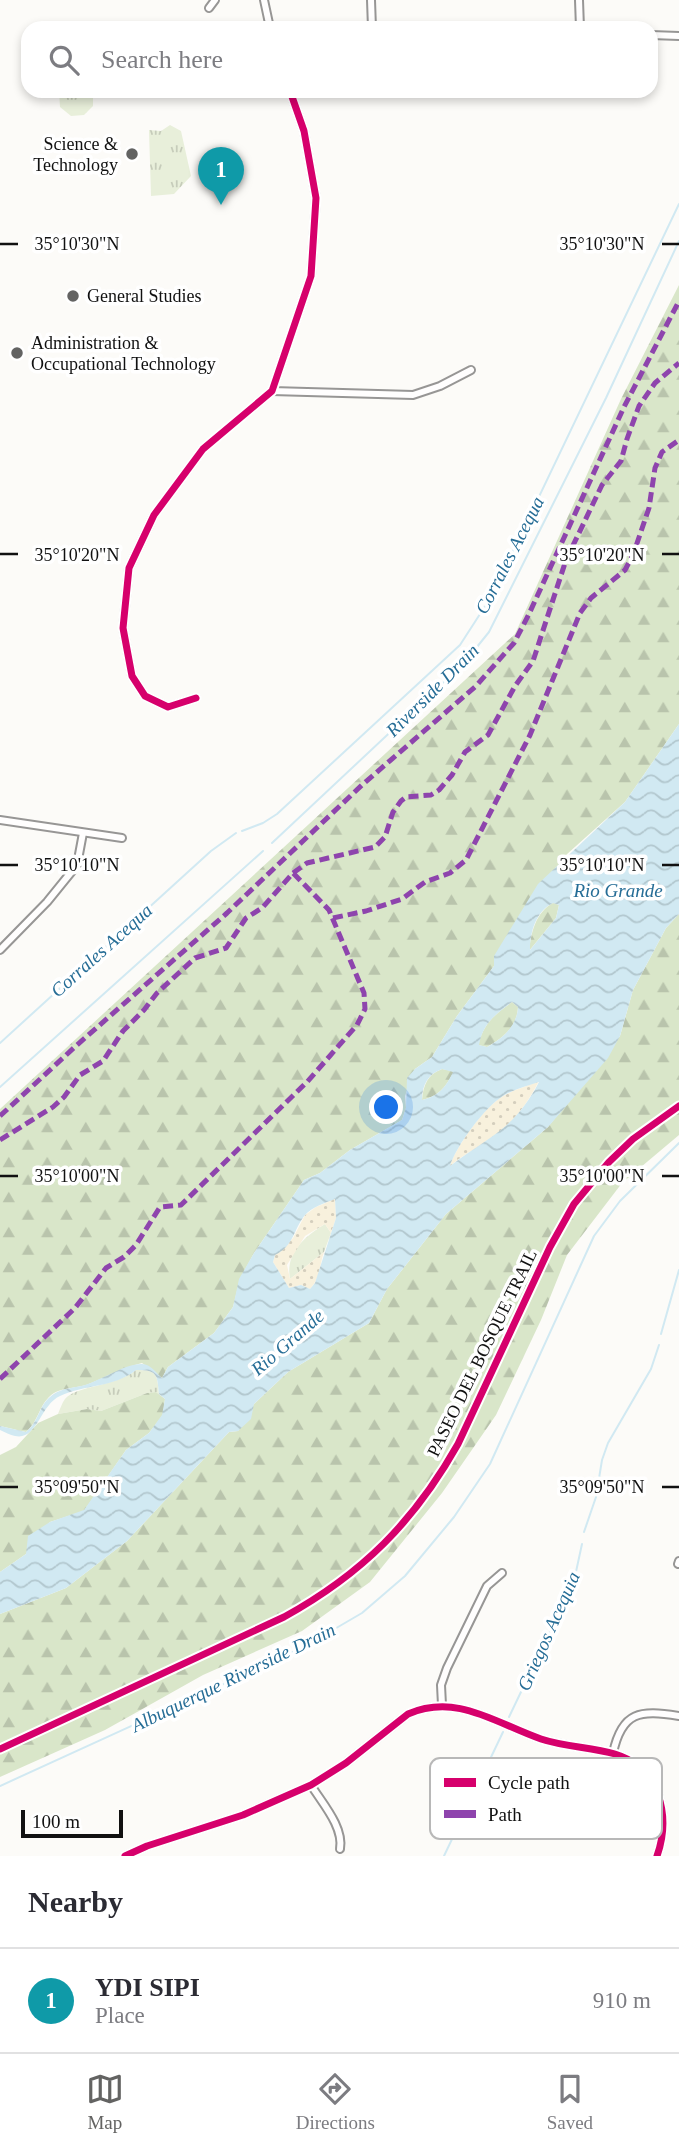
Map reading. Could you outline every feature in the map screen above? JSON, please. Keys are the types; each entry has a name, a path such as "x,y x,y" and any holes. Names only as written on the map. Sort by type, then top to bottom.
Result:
{"street":[{"path":"209,8 215,0"},
{"path":"264,0 268,21"},
{"path":"371,0 372,21"},
{"path":"579,0 580,21"},
{"path":"658,35 679,36"},
{"path":"196,698 168,707 145,696 132,676 123,628 129,568 154,515 204,449 272,391 311,276 316,198 304,131 292,98"},
{"path":"272,391 414,395 440,386 471,370"},
{"path":"0,820 122,838"},
{"path":"0,950 47,902 77,865 83,833"},
{"path":"442,1705 442,1685 447,1668 487,1586 502,1573"},
{"path":"125,1856 147,1846 243,1815 311,1785 346,1763 408,1714 419,1709 442,1705 458,1707 550,1742 613,1753 624,1758"},
{"path":"613,1753 621,1728 636,1715 650,1712 679,1716"},
{"path":"311,1785 337,1828 342,1842 340,1849"},
{"path":"662,1811 662,1832"}],"green space":[{"path":"59,98 93,98 93,106 84,115 71,116 60,107"},
{"path":"170,125 181,131 191,176 174,194 151,196 149,130 161,131"},
{"path":"679,285 679,724 625,802 566,855 432,1057 415,1069 405,1096 406,1108 402,1120 350,1150 320,1173 304,1180 254,1253 240,1279 233,1307 214,1333 168,1367 162,1378 142,1363 135,1365 86,1385 54,1393 26,1432 0,1426 0,1109 515,634 621,399"},
{"path":"553,903 559,905 556,918 529,951 535,923 542,912"},
{"path":"679,914 679,1135 622,1183 567,1255 541,1320 496,1415 442,1493 370,1582 302,1631 203,1675 105,1730 0,1777 0,1614 66,1588 127,1541 229,1432 238,1431 254,1404 288,1372 369,1323 387,1289 446,1214 548,1127 620,1036 633,990 666,928"},
{"path":"512,1002 518,1007 515,1020 508,1031 487,1047 478,1045 490,1020"},
{"path":"442,1069 454,1071 441,1090 422,1100 427,1081"},
{"path":"325,1224 331,1233 324,1252 290,1279 290,1261 293,1254 303,1240"},
{"path":"136,1370 149,1371 155,1375 159,1394 147,1393 101,1411 87,1409 58,1414 70,1395"},
{"path":"156,1392 165,1399 163,1415 149,1433 126,1450 84,1511 50,1522 26,1554 0,1572 0,1455 16,1447 38,1423 58,1414 87,1409 101,1411"}],"sand":[{"path":"539,1081 523,1108 510,1123 449,1167 464,1138 487,1109 507,1094"},
{"path":"335,1199 336,1218 331,1233 325,1224 305,1236 287,1265 290,1279 324,1252 316,1280 310,1289 301,1285 289,1288 273,1262 275,1255 293,1238 305,1215"}],"water":[{"name":"Rio Grande","path":"679,724 679,914 666,928 633,990 620,1036 608,1058 548,1127 446,1214 387,1289 369,1323 288,1372 254,1404 251,1419 238,1431 229,1432 127,1541 66,1588 0,1614 0,1572 26,1554 28,1536 50,1522 84,1510 126,1450 149,1433 162,1415 165,1399 159,1394 155,1375 149,1371 136,1370 118,1380 60,1396 48,1407 34,1428 22,1436 0,1430 0,1426 26,1432 54,1394 91,1383 128,1367 147,1365 162,1378 168,1367 214,1333 233,1307 239,1279 254,1253 304,1180 320,1173 350,1150 402,1120 406,1108 407,1078 432,1057 457,1016 494,966 494,956 538,884 625,802","holes":["553,903 559,905 556,918 530,950 535,923","512,1002 518,1007 515,1020 504,1035 487,1047 479,1045 487,1025","442,1069 453,1072 441,1090 422,1100 423,1090 433,1074","539,1082 530,1098 510,1122 450,1166 465,1138 480,1118 496,1101","335,1199 336,1218 315,1283 310,1289 301,1285 289,1288 273,1262 275,1255 286,1247 305,1215 315,1207"]}],"waterway":[{"name":"Corrales Acequa","path":"242,831 277,814 460,645 491,597 679,204"},
{"name":"Riverside Drain","path":"272,843 464,663 489,632 606,398 679,241"},
{"name":"Corrales Acequa","path":"0,1043 211,851 236,833"},
{"name":"Riverside Drain","path":"0,1087 263,851"},
{"name":"Albuquerque Riverside Drain","path":"0,1786 302,1648 362,1613 405,1576 454,1517 490,1464 594,1236 620,1201 679,1143"},
{"name":"Griegos Acequia","path":"661,1334 679,1270"},
{"name":"Griegos Acequia","path":"584,1532 596,1497 602,1460 608,1443 651,1369 659,1345"},
{"name":"Griegos Acequia","path":"509,1717 574,1581 582,1544"},
{"name":"Griegos Acequia","path":"491,1758 503,1732"},
{"name":"Griegos Acequia","path":"444,1856 452,1839"}],"marked path":[{"path":"0,1116 227,913 362,785 476,686 514,643 624,407 679,301"},
{"path":"293,873 307,863 375,847 385,837 393,812 401,801 406,797 431,795 439,790 452,775 465,752 488,735 515,686 533,661 566,560 602,485 621,461 639,406 655,383 679,363"},
{"path":"333,918 402,899 425,882 450,873 466,860 530,735 580,613 591,598 625,570 633,555 649,508 655,468 662,452 679,440"},
{"path":"0,1140 53,1107 64,1097 80,1075 103,1061 123,1031 157,993 195,958 226,948 246,918 262,908 293,873 329,910 364,993 365,1009 357,1025 307,1082 181,1205 160,1207 136,1245 124,1257 106,1268 75,1308 0,1379"}],"cycle path":[{"path":"196,698 168,707 145,696 132,676 123,628 129,568 154,515 203,449 272,391 311,276 316,198 304,131 292,98"},
{"name":"PASEO DEL BOSQUE TRAIL","path":"0,1749 284,1617 338,1583 384,1544 423,1498 458,1444 550,1247 574,1204 609,1162 633,1139 679,1106"},
{"path":"125,1856 147,1846 243,1815 311,1785 346,1763 408,1714 426,1708 459,1708 550,1742 606,1752 624,1758"},
{"path":"662,1810 662,1833"},
{"path":"657,1856 661,1839"}],"place":[{"name":"Science & Technology","path":"132,154"},
{"name":"YDI SIPI","path":"221,205"},
{"name":"General Studies","path":"73,296"},
{"name":"Administration & Occupational Technology","path":"17,353"}]}
